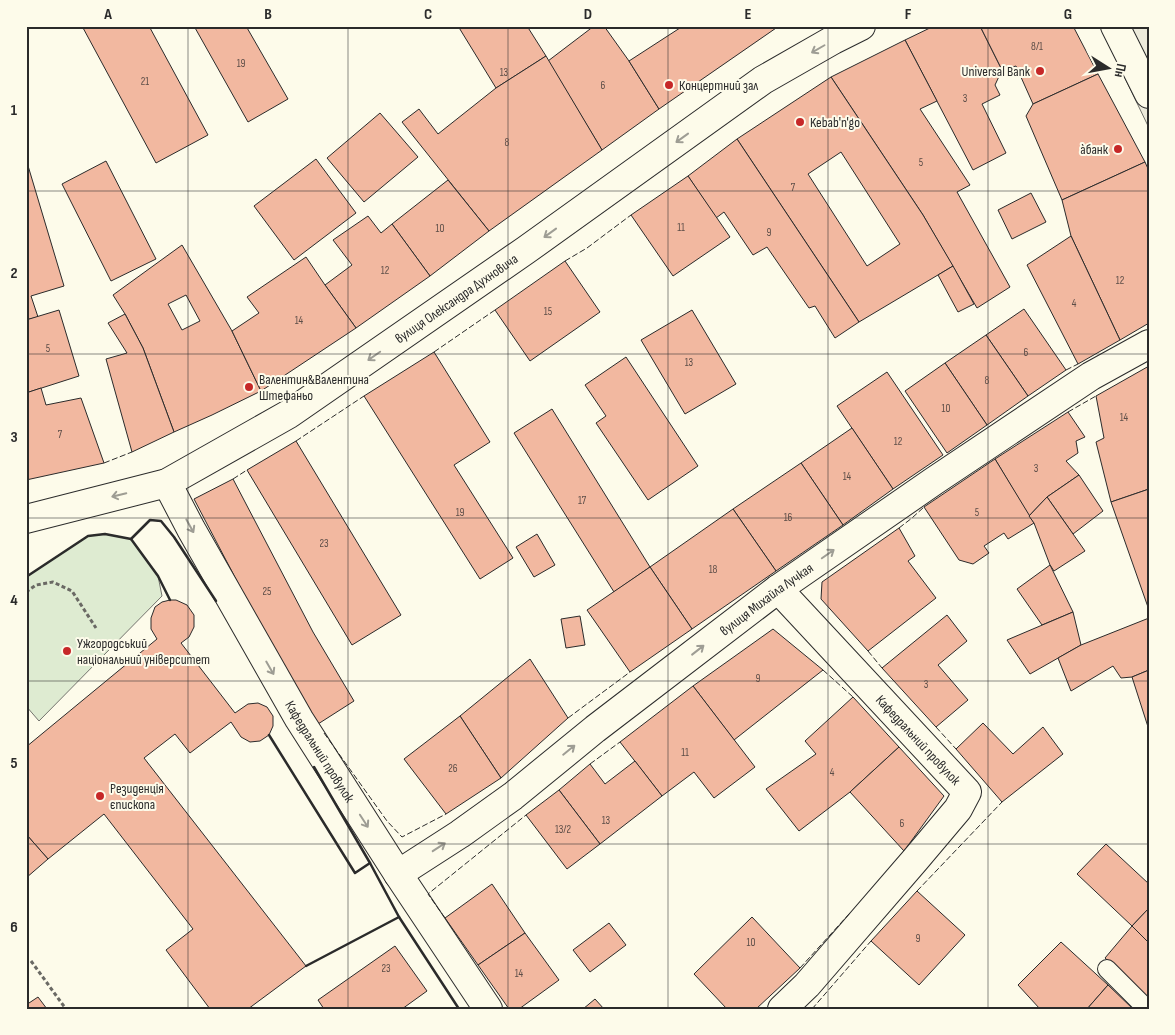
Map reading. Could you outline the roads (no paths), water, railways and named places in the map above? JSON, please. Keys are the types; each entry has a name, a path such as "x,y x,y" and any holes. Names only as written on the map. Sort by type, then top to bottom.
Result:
{"street":[{"name":"вулиця Олександра Духновича","path":"26,519 167,484 289,414 526,250 762,80 861,26"},
{"path":"1115,26 1149,94"},
{"name":"вулиця Михайла Лучкая","path":"398,874 460,834 513,796 595,729 778,589 934,481 1091,376 1149,344"},
{"name":"Кафедральний провулок","path":"167,484 299,719 398,874 488,1009"},
{"name":"Кафедральний провулок","path":"778,589 967,792 958,808 915,860 807,985 782,1009"}],"lane":[{"path":"1107,970 1147,1009"}],"place":[{"name":"Universal Bank","path":"1040,71"},
{"name":"Концертний зал","path":"669,85"},
{"name":"Kebab'n'go","path":"800,122"},
{"name":"а̀банк","path":"1118,149"},
{"name":"Валентин&Валентина Штефаньо","path":"249,387"},
{"name":"Ужгородський національний університет","path":"67,651"},
{"name":"Резиденція єпископа","path":"100,796"}]}
